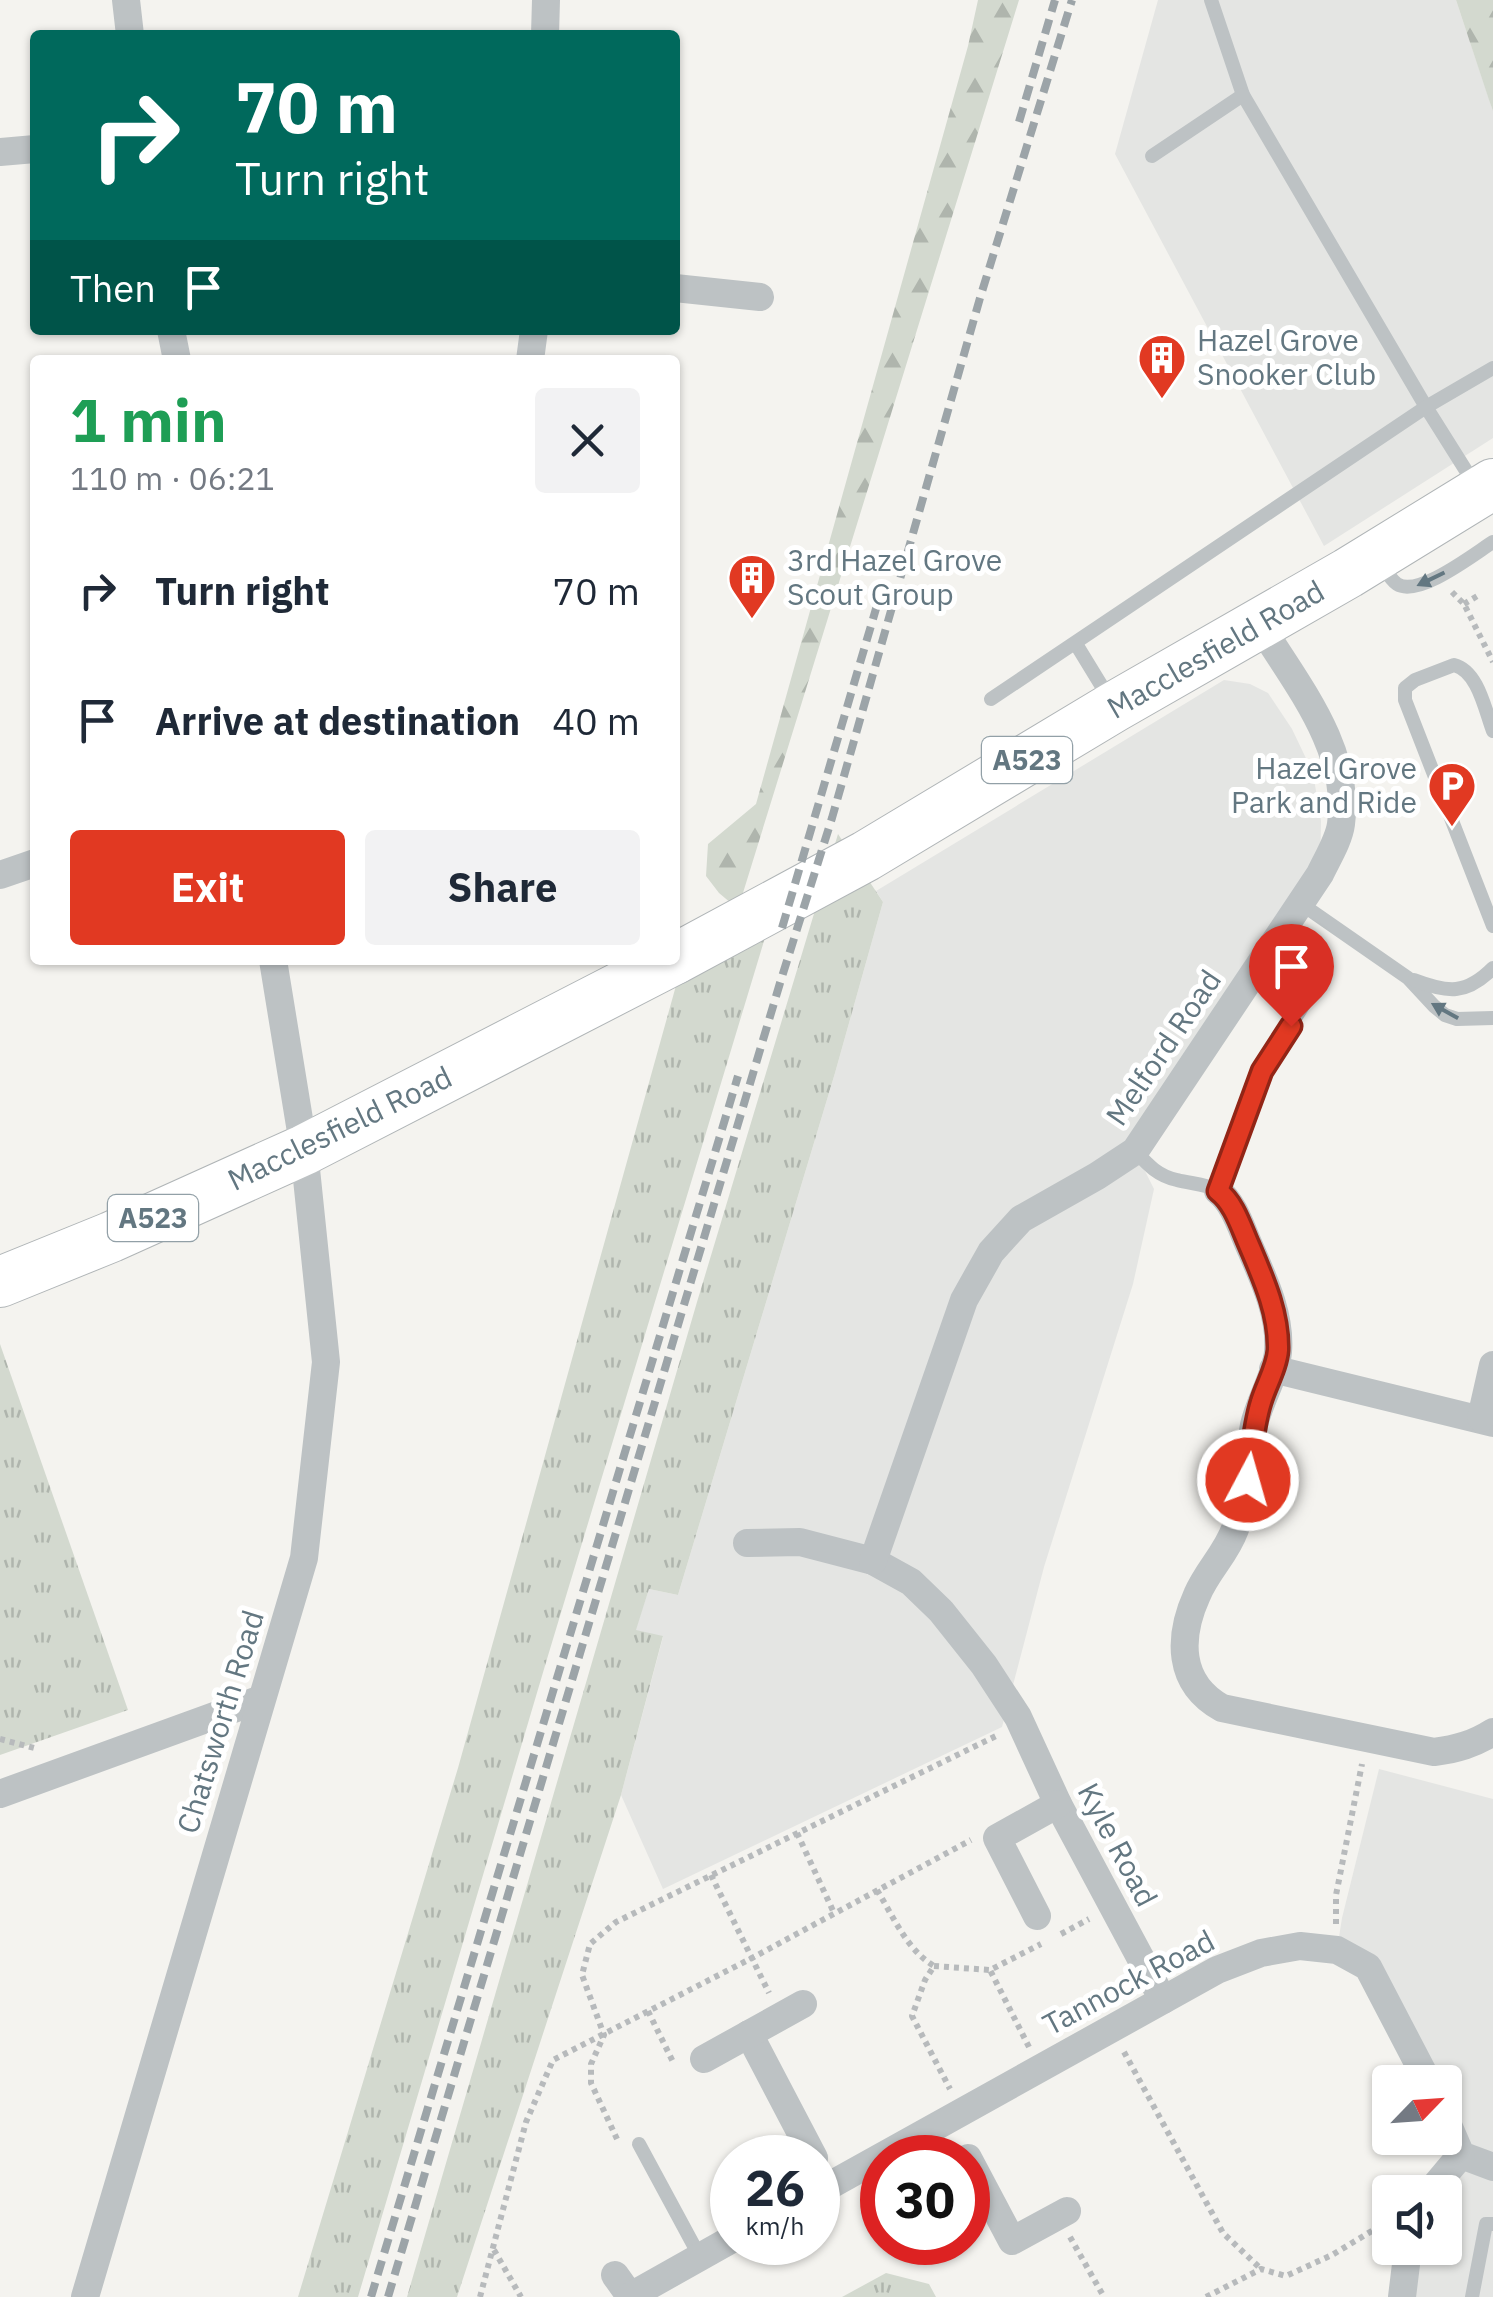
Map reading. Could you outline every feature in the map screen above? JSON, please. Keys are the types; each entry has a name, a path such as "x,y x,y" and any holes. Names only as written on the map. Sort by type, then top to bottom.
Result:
{"highway":[{"name":"Macclesfield Road","path":"680,957 866,856 1486,489"},
{"name":"Macclesfield Road","path":"0,1282 304,1150 664,965"}],"street":[{"path":"126,0 129,30"},
{"path":"545,30 546,0"},
{"path":"0,152 30,149"},
{"path":"680,289 760,297"},
{"name":"Melford Road","path":"874,1561 964,1300 991,1252 1022,1219 1110,1178 1135,1152 1320,874 1342,827 1338,766 1319,721 1260,624"},
{"path":"0,874 30,865"},
{"name":"Chatsworth Road","path":"85,2297 304,1558 326,1362 304,1150 274,965"},
{"path":"1218,1191 1235,1215 1271,1300 1278,1354 1254,1426 1248,1480 1236,1528 1198,1594 1187,1622 1184,1652 1195,1684 1206,1699 1222,1708 1434,1752 1459,1749 1493,1732"},
{"path":"1273,1369 1487,1420 1493,1365"},
{"path":"747,1542 800,1542 874,1561 910,1582 941,1611 984,1665 1020,1720"},
{"path":"0,1794 261,1699"},
{"name":"Kyle Road","path":"1020,1720 1058,1804 1163,2000"},
{"path":"1040,1930 997,1838 1058,1804"},
{"name":"Tannock Road","path":"840,2172 954,2116 1217,1970 1260,1952 1300,1946 1337,1950"},
{"path":"1337,1950 1368,1968 1419,2065"},
{"path":"704,2059 792,2010"},
{"path":"749,2034 802,2135"},
{"path":"954,2116 960,2135"},
{"path":"1444,2175 1461,2155 1493,2167"},
{"path":"990,2200 1012,2241 1062,2213"},
{"path":"625,2289 710,2251"},
{"path":"1402,2297 1406,2265"}],"lane":[{"path":"1211,0 1244,95 1426,407 1486,489"},
{"path":"1152,156 1244,95"},
{"path":"991,699 1426,407 1493,368"},
{"path":"1376,556 1398,586 1410,588 1438,577 1493,542"},
{"path":"1076,644 1114,707"},
{"path":"1493,731 1471,676 1461,666 1415,680 1405,688 1405,700 1493,926"},
{"path":"1300,904 1408,978 1445,1015 1457,1019 1493,1018"},
{"path":"1408,978 1452,990 1467,988 1493,968"},
{"path":"1135,1152 1155,1172 1174,1180 1212,1186 1218,1191 1262,1071 1311,993"},
{"path":"639,2144 700,2257"},
{"path":"1472,2297 1486,2224 1493,2224"}],"path":[{"path":"1438,577 1464,604 1493,662"},
{"path":"1464,604 1478,594 1480,598"},
{"path":"639,2144 623,2151 591,2083 591,2064 604,2035 582,1975 590,1944 616,1922 1020,1720"},
{"path":"1337,1950 1336,1894 1366,1739"},
{"path":"797,1833 834,1913"},
{"path":"480,2297 526,2122 553,2060 972,1839 997,1838"},
{"path":"711,1875 752,1958 792,2010"},
{"path":"877,1890 913,1948 934,1966 990,1970 1040,1930"},
{"path":"1060,1934 1113,1907"},
{"path":"934,1966 924,1980 912,2016 954,2116"},
{"path":"990,1970 1040,2068"},
{"path":"648,2011 678,2072 704,2059"},
{"path":"1111,2029 1223,2233 1261,2269 1286,2276 1372,2231"},
{"path":"1062,2213 1104,2297"},
{"path":"493,2249 521,2297"},
{"path":"1206,2297 1261,2269"}],"shaded area":[{"path":"1158,0 1456,0 1493,111 1493,438 1324,546 1115,154"},
{"path":"1224,680 1250,684 1268,693 1292,729 1313,773 1321,821 1320,874 1135,1151 1154,1189 1133,1284 1044,1567 1002,1727 663,1889 621,1795 663,1637 635,1631 649,1589 678,1595 835,1073 883,902 876,891"},
{"path":"1379,1769 1493,1799 1493,2297 1402,2297 1406,2265 1462,2265 1462,2175 1452,2175 1462,2155 1462,2065 1419,2065 1388,2003 1337,1950"}],"green space":[{"path":"978,0 1019,0 738,909 706,876 708,844 756,804"},
{"path":"1456,0 1493,0 1493,111 1489,100"},
{"path":"838,834 883,902 835,1073 678,1595 649,1589 636,1630 663,1636 621,1795 457,2297 407,2297 697,1302"},
{"path":"767,931 358,2297 298,2297 458,1768 677,982"},
{"path":"0,1344 128,1710 0,1755"},
{"path":"886,2273 929,2284 936,2297 842,2297"}],"railway":[{"path":"1019,122 1055,0"},
{"path":"388,2297 832,818 980,298 1072,0"},
{"path":"782,928 888,568"},
{"path":"371,2297 738,1076"}],"place":[{"name":"Hazel Grove Snooker Club","path":"1162,400"},
{"name":"3rd Hazel Grove Scout Group","path":"752,620"},
{"name":"Hazel Grove Park and Ride","path":"1452,828"}],"route":[{"path":"1248,1480 1254,1426 1278,1354 1276,1327 1259,1268 1235,1215 1218,1191 1262,1071 1291,1026"}]}
